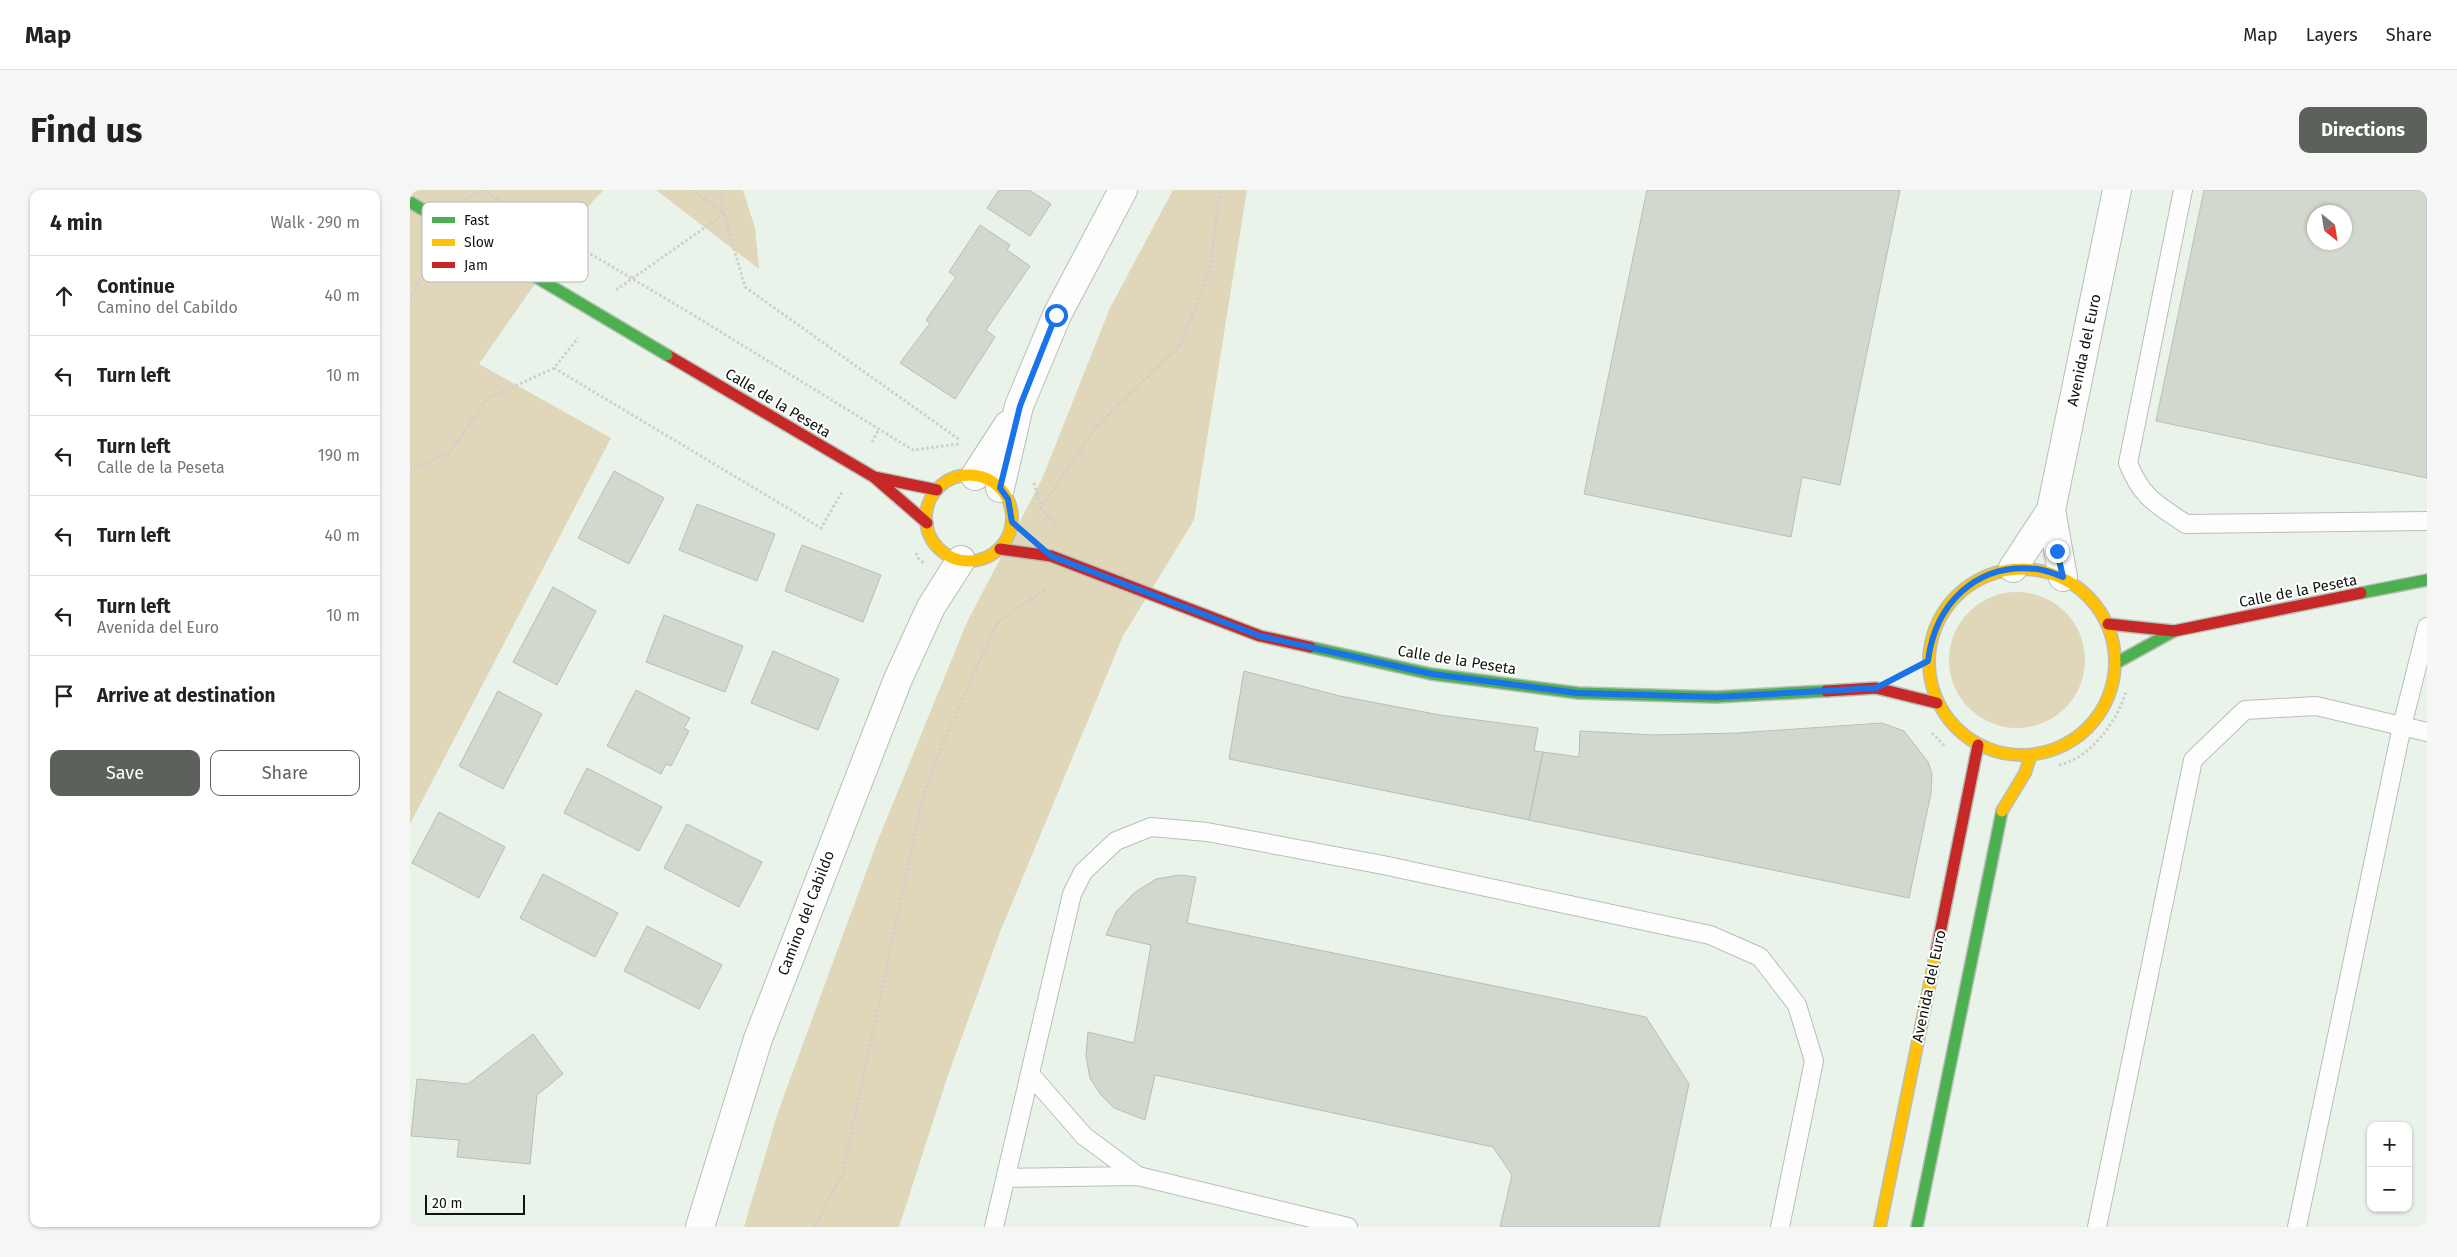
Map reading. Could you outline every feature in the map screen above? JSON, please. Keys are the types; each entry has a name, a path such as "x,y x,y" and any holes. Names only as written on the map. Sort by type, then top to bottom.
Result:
{"main road":[{"name":"Calle de la Peseta","path":"410,202 422,209"},
{"name":"Calle de la Peseta","path":"544,282 874,477 927,523"},
{"path":"961,476 975,476 989,480 1000,488 1008,499 1015,525 1000,548 982,559 953,556 936,545 927,523 927,512 937,490 948,481 961,476"},
{"name":"Calle de la Peseta","path":"874,477 937,490"},
{"name":"Calle de la Peseta","path":"1031,539 1051,556"},
{"name":"Calle de la Peseta","path":"1000,548 1051,556 1260,636 1432,674 1578,693 1716,697 1876,688 1937,702"},
{"path":"2013,568 2039,569 2063,577 2087,593 2098,606 2108,624 2114,644 2116,664 2111,693 2094,721 2069,743 2051,751 2031,756 2004,754 1978,745 1955,728 1937,702 1930,682 1924,663 1937,624 1956,595 1983,577 2013,568"},
{"name":"Calle de la Peseta","path":"2108,624 2174,631 2427,580"},
{"name":"Calle de la Peseta","path":"2116,664 2174,631"},
{"name":"Calle de la Peseta","path":"1876,688 1890,681"},
{"name":"Avenida del Euro","path":"1880,1227 1978,745"},
{"path":"1917,1227 2003,807 2025,773 2031,756"}],"street":[{"path":"1000,488 1020,406 1056,315 1123,190"},
{"name":"Avenida del Euro","path":"2063,577 2052,510 2116,190"},
{"path":"975,476 1020,406"},
{"name":"Avenida del Euro","path":"2013,568 2052,510"},
{"name":"Camino del Cabildo","path":"700,1227 758,1040 898,679 953,556"}],"lane":[{"path":"2183,190 2128,463 2137,484 2156,504 2186,524 2427,521"},
{"path":"2297,1227 2402,726 2427,627"},
{"path":"2097,1227 2193,760 2245,710 2316,706 2427,732"},
{"path":"994,1227 1072,894 1082,872 1116,841 1151,826 1207,832 1383,866 1710,935 1760,957 1798,1005 1814,1061 1780,1227"},
{"path":"1030,1074 1084,1136 1138,1176"},
{"path":"1006,1178 1138,1176 1348,1227"}],"path":[{"path":"483,190 503,202"},
{"path":"693,190 724,214"},
{"path":"588,252 913,450 965,444 746,287 724,214 720,190"},
{"path":"815,1227 843,1172 923,796 943,742 997,623 1055,582 1071,542 1041,508 1096,427 1181,344 1210,270 1218,204 1222,190"},
{"path":"614,294 620,286 724,214"},
{"path":"410,470 450,452 487,398 554,368 584,331"},
{"path":"554,368 821,528 844,490"},
{"path":"2050,767 2067,763 2096,744 2122,707 2127,688"}],"shaded area":[{"path":"410,190 604,190 588,208 588,202 422,202 422,282 536,282 479,364 611,438 410,824"},
{"path":"656,190 743,190 755,228 759,269"},
{"path":"1173,190 1247,190 1194,520 1123,636 1000,932 947,1078 899,1227 744,1227 778,1112 876,845 967,622 1042,479 1110,308"},
{"path":"2017,592 2043,598 2065,612 2079,634 2085,660 2079,686 2065,708 2043,722 2017,728 1991,722 1969,708 1955,686 1949,660 1955,634 1969,612 1991,598"}],"building":[{"path":"999,190 1029,190 1051,204 1030,236 987,208"},
{"path":"1647,190 1900,190 1840,485 1802,477 1791,537 1584,494"},
{"path":"2204,190 2427,190 2427,478 2156,421"},
{"path":"980,225 1010,245 1007,250 1030,266 986,330 995,337 955,399 900,363 930,323 926,320 956,277 949,272"},
{"path":"614,471 664,498 629,564 578,538"},
{"path":"697,504 775,534 757,581 679,550"},
{"path":"802,545 881,575 863,622 785,591"},
{"path":"553,587 596,611 557,685 513,662"},
{"path":"664,615 743,646 725,692 646,662"},
{"path":"773,651 839,679 818,730 751,703"},
{"path":"1244,671 1340,696 1440,715 1538,728 1534,751 1543,752 1529,820 1229,759"},
{"path":"636,690 690,718 684,728 689,731 671,766 666,764 661,774 607,746"},
{"path":"498,691 542,714 503,789 459,766"},
{"path":"1882,723 1904,731 1928,762 1932,774 1931,793 1909,898 1529,820 1543,752 1579,757 1580,731 1653,735 1738,733"},
{"path":"587,768 662,807 639,851 564,813"},
{"path":"439,812 505,847 479,898 412,863"},
{"path":"687,824 762,862 739,907 664,868"},
{"path":"543,874 618,913 595,957 520,918"},
{"path":"1180,875 1196,877 1187,923 1646,1017 1689,1084 1659,1227 1500,1227 1512,1175 1493,1147 1155,1075 1145,1120 1114,1108 1101,1095 1090,1078 1086,1056 1088,1032 1134,1043 1151,945 1106,935 1116,912 1134,893 1156,879"},
{"path":"647,926 722,965 699,1009 624,971"},
{"path":"533,1034 563,1074 537,1095 530,1164 457,1157 459,1140 411,1136 417,1079 468,1084"}],"traffic: fast":[{"path":"410,202 422,209"},
{"path":"544,282 667,355"},
{"path":"2361,593 2427,580"},
{"path":"2116,663 2174,631"},
{"path":"1310,647 1431,674 1578,693 1716,697 1826,691"},
{"path":"1917,1227 2002,811"}],"traffic: slow":[{"path":"969,475 985,479 999,488 1008,502 1012,518 1008,534 999,548 985,557 969,561 953,557 939,548 930,534 926,518 930,502 939,488 953,479 969,475"},
{"path":"2031,569 2058,576 2074,584 2088,596 2100,610 2108,626 2114,644 2115,662 2114,680 2108,698 2100,714 2088,728 2074,740 2058,748 2040,754 2013,755 1986,748 1970,740 1944,714 1930,680 1929,653 1936,626 1944,610 1970,584 2004,570 2031,569"},
{"path":"2002,811 2025,773 2031,755"},
{"path":"1880,1227 1936,953"}],"traffic: jam":[{"path":"667,355 874,477 927,523"},
{"path":"874,477 937,490"},
{"path":"1000,549 1051,556 1260,636 1310,647"},
{"path":"2108,624 2174,631 2361,593"},
{"path":"1826,691 1876,688 1937,703"},
{"path":"1936,953 1978,745"}],"route":[{"path":"1056,315 1020,406 1000,488 1008,499 1012,522 1051,556 1151,596 1260,636 1432,674 1578,693 1716,697 1876,688 1928,661 1930,642 1937,624 1945,609 1956,595 1983,577 2013,568 2039,569 2063,577 2057,551"}]}
